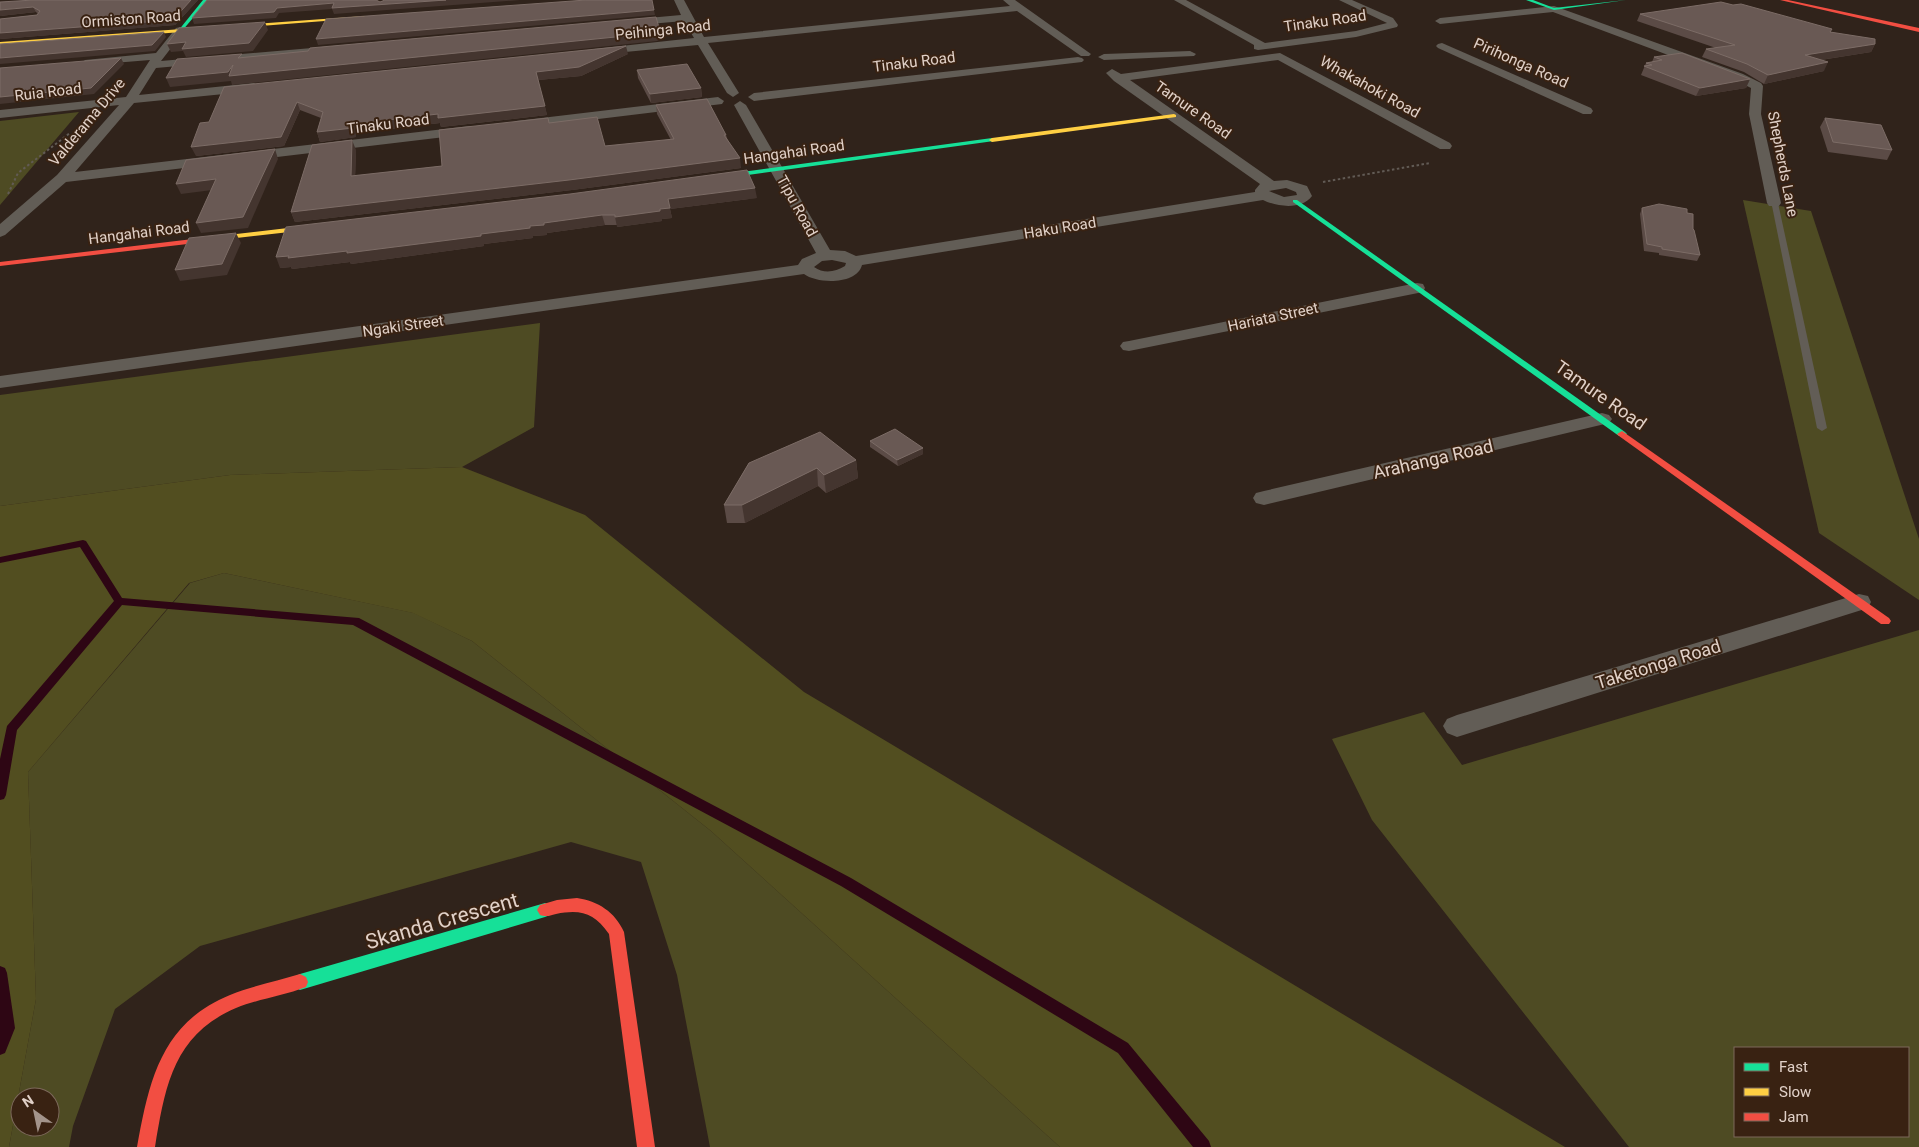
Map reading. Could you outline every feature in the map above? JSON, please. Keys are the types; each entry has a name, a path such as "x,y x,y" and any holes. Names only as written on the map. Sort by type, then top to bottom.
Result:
{"street":[{"name":"Valderama Drive","path":"0,232 62,178 131,99 156,61 206,0"},
{"name":"Tipu Road","path":"679,0 687,18 737,99 825,255"},
{"path":"1008,0 1081,57"},
{"path":"1179,0 1263,46"},
{"name":"Tinaku Road","path":"1246,48 1377,30 1393,25 1389,20 1344,0"},
{"name":"Shepherds Lane","path":"1528,0 1739,77 1757,86 1755,114 1774,203"},
{"path":"1440,21 1624,0"},
{"path":"1782,0 1919,30"},
{"name":"Peihinga Road","path":"583,53 1020,8"},
{"name":"Ormiston Road","path":"0,44 373,16"},
{"path":"618,24 687,18"},
{"name":"Pirihonga Road","path":"1442,46 1587,111"},
{"path":"80,63 156,61 322,50"},
{"path":"1101,60 1202,53"},
{"name":"Whakahoki Road","path":"1118,78 1280,56 1445,146"},
{"name":"Tinaku Road","path":"737,99 753,101 754,97 1081,57 1101,60"},
{"name":"Tamure Road","path":"1101,60 1118,78 1174,116 1268,190"},
{"path":"131,99 267,85"},
{"name":"Ruia Road","path":"0,114 131,99"},
{"path":"502,127 718,102 728,106 737,99"},
{"name":"Hangahai Road","path":"699,180 1174,116"},
{"name":"Tinaku Road","path":"62,178 483,129"},
{"path":"1268,190 1278,200 1296,194"},
{"name":"Haku Road","path":"854,262 1268,190"},
{"name":"Tamure Road","path":"1296,194 1417,288 1885,620"},
{"name":"Hangahai Road","path":"0,264 336,225"},
{"path":"825,255 845,256 854,262 853,268 837,276 822,276 807,269 808,262 825,255"},
{"name":"Ngaki Street","path":"0,382 807,269"},
{"name":"Hariata Street","path":"1130,346 1417,288"},
{"name":"Arahanga Road","path":"1264,498 1602,420"},
{"name":"Taketonga Road","path":"1457,726 1859,602"},
{"name":"Skanda Crescent","path":"146,1147 159,1076 166,1058 180,1039 198,1022 232,1002 556,907 588,905 608,918 616,932 646,1147"}],"lane":[{"name":"Shepherds Lane","path":"1774,203 1822,428"}],"path":[{"path":"5,199 18,173 76,128"},
{"path":"1296,194 1440,161 1449,155 1445,146"}],"shaded area":[{"path":"79,112 0,205 0,121"},
{"path":"1743,200 1811,211 1919,539 1919,600 1819,533"},
{"path":"540,323 534,427 462,467 230,475 0,506 0,395"},
{"path":"462,467 585,515 804,692 1565,1147 1060,1147 711,831 472,641 413,613 224,573 189,583 28,772 36,999 20,1087 10,1087 11,1137 9,1147 0,1147 0,506 230,475"},
{"path":"224,573 414,613 472,641 711,831 1060,1147 710,1147 677,975 641,862 571,842 200,946 115,1009 73,1126 69,1147 9,1147 11,1137 60,1137 60,1087 20,1087 36,999 28,772 190,583"},
{"path":"1919,630 1919,1147 1629,1147 1372,820 1332,739 1424,712 1462,765"}],"building":[{"path":"34,0 191,0 173,20 0,33 0,19 37,15 40,11 33,7 0,10 0,2"},
{"path":"207,0 376,0 380,2 385,0 446,0 332,8 334,3 277,8 274,12 192,18"},
{"path":"586,0 652,0 654,10 316,39 326,19"},
{"path":"1721,2 1733,5 1741,4 1832,29 1830,32 1875,39 1875,44 1805,55 1828,62 1768,75 1747,64 1706,49 1735,45 1640,14"},
{"path":"656,17 660,31 655,33 229,76 233,65 228,72 166,78 177,59 242,54 238,58 308,51 310,48"},
{"path":"265,22 249,43 182,49 186,42 167,44 179,28"},
{"path":"164,32 152,45 0,58 0,44"},
{"path":"626,46 579,67 536,72 545,106 438,118 438,114 353,124 353,128 317,132 323,112 297,102 281,137 191,147 200,123 209,122 224,87"},
{"path":"1682,53 1750,79 1700,88 1644,66 1652,65 1646,63 1662,60 1654,57"},
{"path":"121,58 91,88 0,97 0,68"},
{"path":"687,64 701,88 650,94 637,70"},
{"path":"707,99 726,135 724,135 740,158 291,212 312,145 352,140 351,176 442,166 439,130 548,118 549,123 597,117 605,146 674,139 656,105"},
{"path":"1825,118 1881,125 1892,150 1833,142"},
{"path":"275,149 243,217 196,223 216,179 176,184 186,160"},
{"path":"747,170 755,188 668,199 670,208 660,209 660,211 615,217 615,215 602,215 544,223 544,225 530,226 530,228 481,234 481,236 347,253 347,251 288,258 289,256 276,257 286,227 570,194"},
{"path":"1659,204 1687,209 1687,213 1693,214 1693,229 1700,255 1662,249 1662,247 1647,244 1642,208"},
{"path":"236,233 222,264 175,270 189,238"},
{"path":"895,429 923,448 897,460 870,441"},
{"path":"820,432 856,460 824,475 817,468 742,505 724,505 749,463"}],"waterway":[{"path":"0,560 83,543 119,601"},
{"path":"0,795 11,729 119,601"},
{"path":"119,601 355,621 846,882 1123,1048 1203,1147"},
{"path":"0,973 8,1028 0,1048"}],"traffic: fast":[{"path":"180,30 206,0"},
{"path":"1528,0 1554,9 1624,0"},
{"path":"712,178 992,140"},
{"path":"1295,201 1622,434"},
{"path":"300,982 545,910"}],"traffic: slow":[{"path":"0,44 363,17"},
{"path":"992,140 1174,116"},
{"path":"193,241 322,226"}],"traffic: jam":[{"path":"1782,0 1919,30"},
{"path":"0,264 193,241"},
{"path":"1622,434 1885,621"},
{"path":"545,910 567,905 586,906 602,915 616,932 646,1147"},
{"path":"146,1147 152,1111 161,1078 167,1062 187,1034 201,1021 234,1001 300,982"}]}
